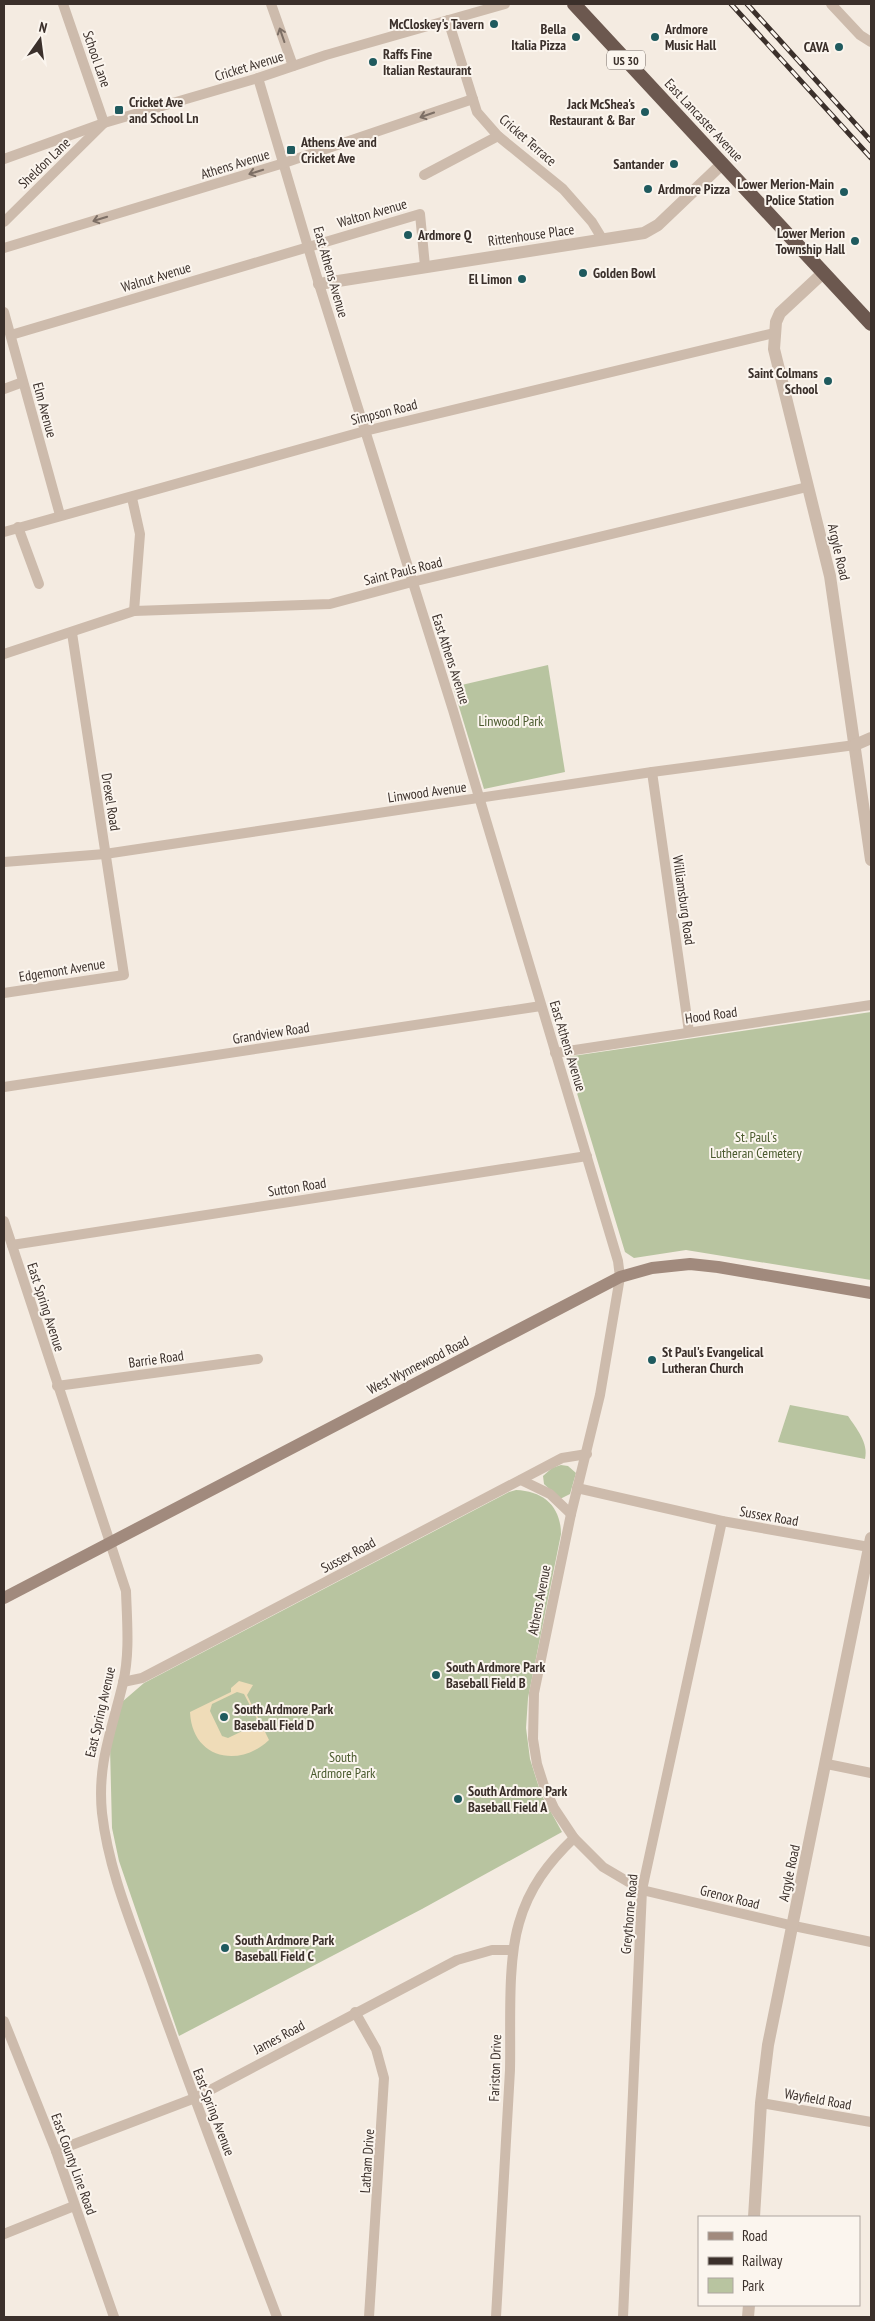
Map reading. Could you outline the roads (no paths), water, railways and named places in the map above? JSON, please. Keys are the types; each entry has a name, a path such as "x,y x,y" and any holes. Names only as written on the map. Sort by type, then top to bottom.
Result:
{"highway":[{"name":"East Lancaster Avenue","path":"574,4 871,324"}],"main road":[{"name":"West Wynnewood Road","path":"4,1598 110,1540 620,1278 652,1268 690,1264 871,1293"}],"street":[{"name":"School Lane","path":"63,4 104,123"},
{"path":"271,4 293,66"},
{"name":"Cricket Avenue","path":"4,159 104,123 258,78 326,54 505,4"},
{"path":"831,4 860,36 871,42"},
{"name":"Cricket Terrace","path":"448,20 477,112 498,136 563,189 592,222 603,240"},
{"name":"East Athens Avenue","path":"258,78 319,284 453,710 478,799 618,1261 620,1278"},
{"name":"Athens Avenue","path":"4,248 284,163 473,99"},
{"name":"Sheldon Lane","path":"4,222 104,123"},
{"path":"424,175 498,136"},
{"name":"Rittenhouse Place","path":"319,284 425,266 603,240 652,230 722,164"},
{"name":"Walton Avenue","path":"309,246 420,214 425,266"},
{"name":"Walnut Avenue","path":"11,335 309,246"},
{"name":"Argyle Road","path":"823,273 780,313 774,333 774,348 830,576 871,860"},
{"name":"Elm Avenue","path":"4,312 60,515"},
{"name":"Simpson Road","path":"4,532 60,515 132,498 365,430 774,333"},
{"path":"4,389 24,382"},
{"name":"Saint Pauls Road","path":"4,654 134,611 330,604 412,582 807,487"},
{"path":"132,498 140,534 134,611"},
{"path":"18,527 39,584"},
{"name":"Drexel Road","path":"72,633 124,975"},
{"path":"854,745 871,738"},
{"name":"Linwood Avenue","path":"4,862 105,854 652,772 854,745"},
{"name":"Williamsburg Road","path":"652,772 689,1032"},
{"name":"Edgemont Avenue","path":"4,993 124,975"},
{"name":"Hood Road","path":"556,1053 871,1005"},
{"name":"Grandview Road","path":"4,1087 542,1006"},
{"name":"Sutton Road","path":"12,1245 587,1156"},
{"name":"East Spring Avenue","path":"4,1222 126,1592 127,1644 123,1682 112,1715 102,1762 101,1795 104,1830 121,1893 194,2098 277,2317"},
{"name":"Athens Avenue","path":"620,1278 600,1395 571,1514 534,1693 532,1717 533,1739 540,1776 554,1808 574,1838 603,1867 642,1890"},
{"name":"Barrie Road","path":"57,1386 258,1359"},
{"name":"Sussex Road","path":"123,1682 142,1678 562,1458 587,1454"},
{"path":"521,1480 550,1494 571,1514"},
{"name":"Sussex Road","path":"577,1488 722,1521 870,1542"},
{"name":"Greythorne Road","path":"622,2317 642,1890 722,1521"},
{"name":"Argyle Road","path":"754,2216 761,2103 768,2045 827,1764 870,1542"},
{"path":"827,1764 871,1773"},
{"name":"Fariston Drive","path":"496,2317 510,2071 513,1950 518,1924 527,1897 550,1862 574,1838"},
{"name":"Grenox Road","path":"642,1890 871,1942"},
{"name":"James Road","path":"56,2151 194,2098 457,1960 492,1950 513,1950"},
{"name":"Latham Drive","path":"355,2012 376,2050 384,2078 369,2317"},
{"name":"East County Line Road","path":"4,2021 56,2151 114,2317"},
{"name":"Wayfield Road","path":"761,2103 871,2122"},
{"path":"4,2234 74,2206"}],"railway":[{"path":"731,4 871,158"},
{"path":"747,4 871,141"}],"place":[{"name":"McCloskey's Tavern","path":"494,24"},
{"name":"Bella Italia Pizza","path":"576,37"},
{"name":"Ardmore Music Hall","path":"655,37"},
{"name":"CAVA","path":"839,47"},
{"name":"Raffs Fine Italian Restaurant","path":"373,62"},
{"name":"Cricket Ave and School Ln","path":"119,110"},
{"name":"Jack McShea's Restaurant & Bar","path":"645,112"},
{"name":"Athens Ave and Cricket Ave","path":"291,150"},
{"name":"Santander","path":"674,164"},
{"name":"Ardmore Pizza","path":"648,189"},
{"name":"Lower Merion-Main Police Station","path":"844,192"},
{"name":"Ardmore Q","path":"408,235"},
{"name":"Lower Merion Township Hall","path":"855,241"},
{"name":"Golden Bowl","path":"583,273"},
{"name":"El Limon","path":"522,279"},
{"name":"Saint Colmans School","path":"828,381"},
{"name":"St Paul's Evangelical Lutheran Church","path":"652,1360"},
{"name":"South Ardmore Park Baseball Field B","path":"436,1675"},
{"name":"South Ardmore Park Baseball Field D","path":"224,1717"},
{"name":"South Ardmore Park Baseball Field A","path":"458,1799"},
{"name":"South Ardmore Park Baseball Field C","path":"225,1948"}],"park label":[{"name":"Linwood Park","path":"511,721"},
{"name":"St. Paul's Lutheran Cemetery","path":"756,1146"},
{"name":"South Ardmore Park","path":"343,1765"}]}
